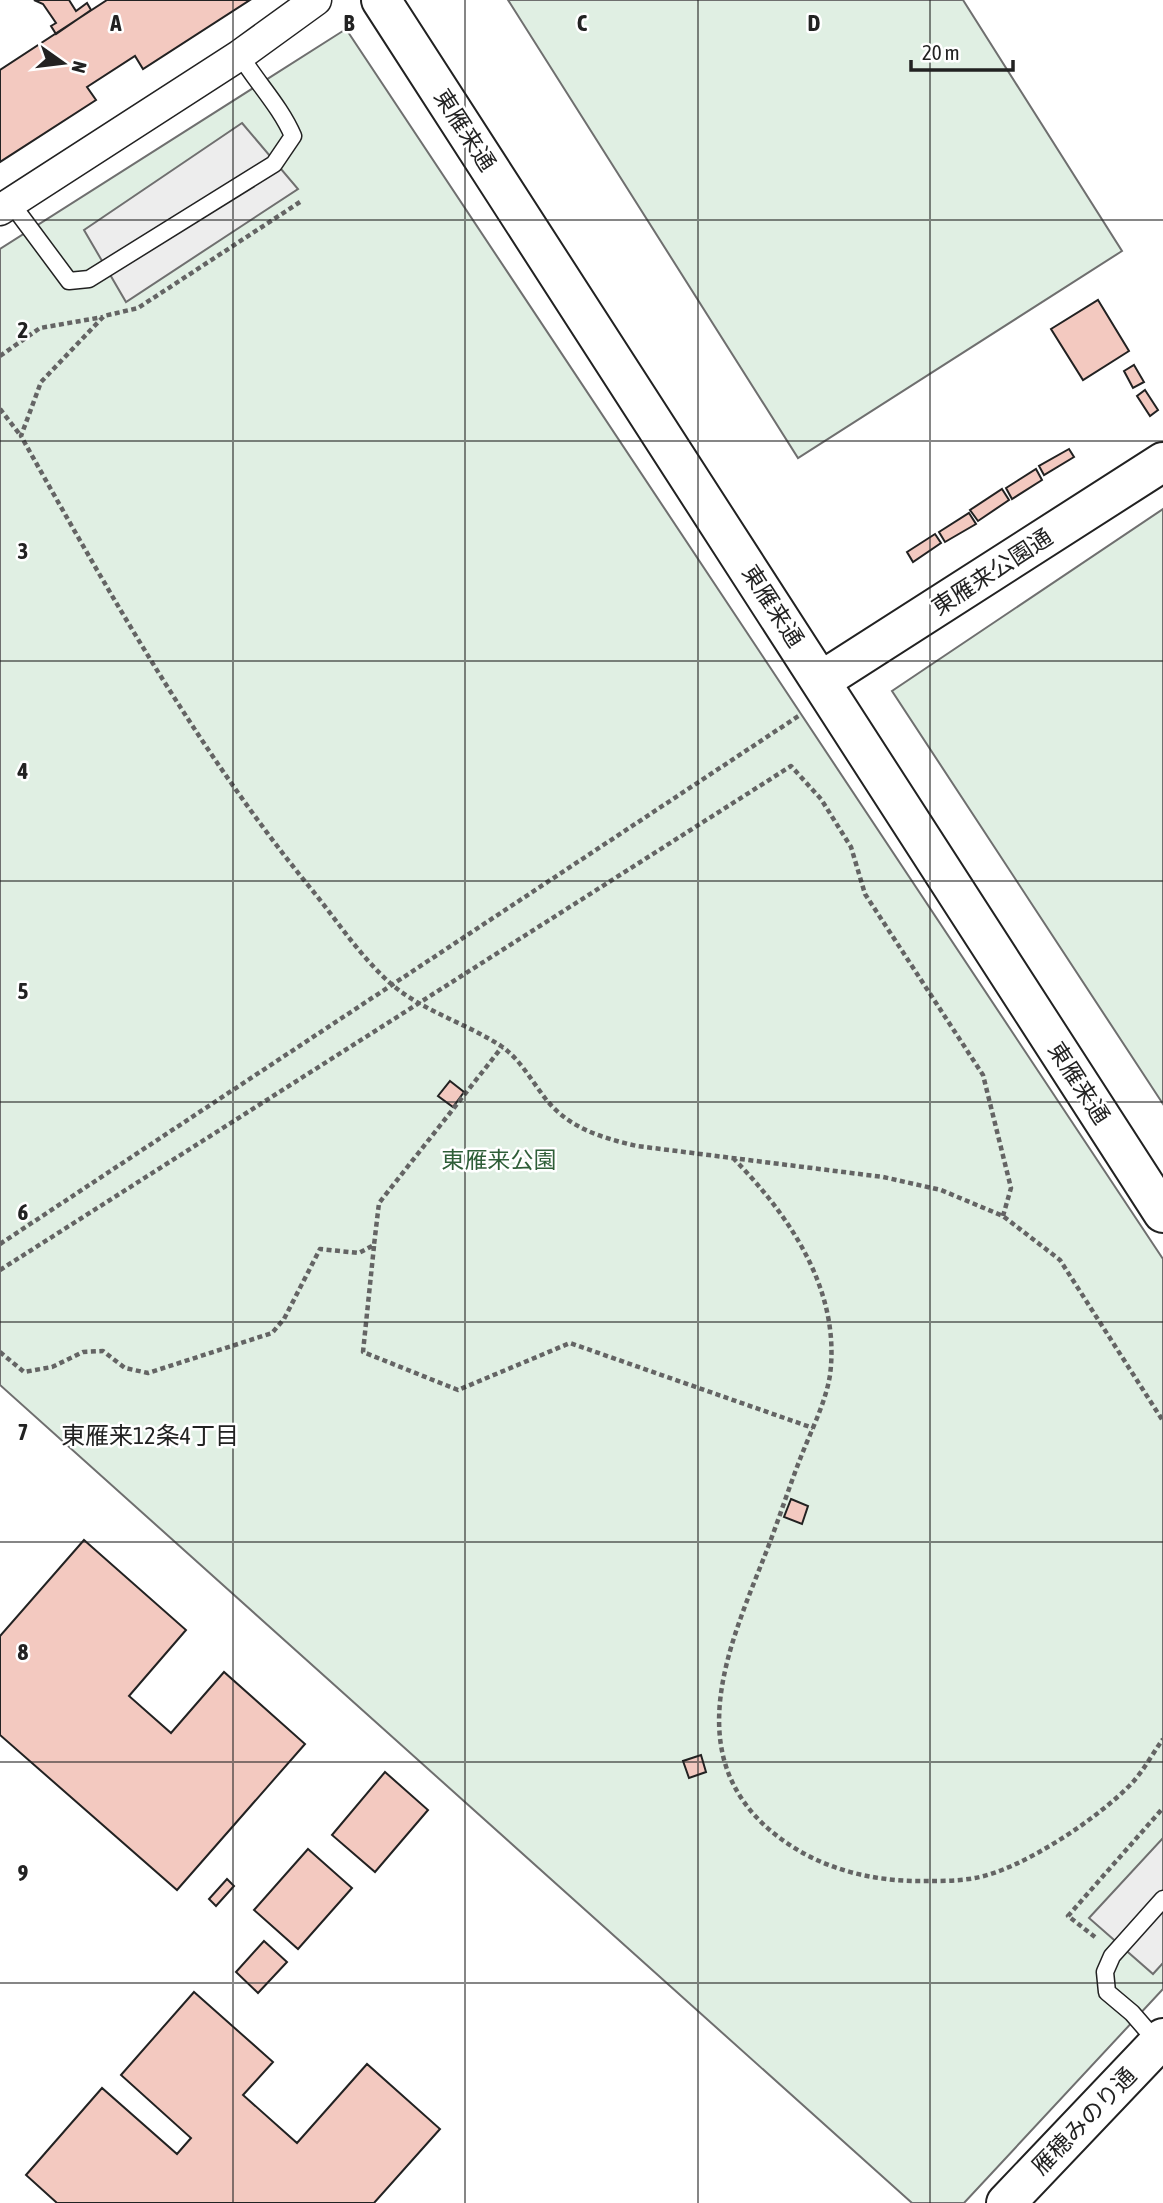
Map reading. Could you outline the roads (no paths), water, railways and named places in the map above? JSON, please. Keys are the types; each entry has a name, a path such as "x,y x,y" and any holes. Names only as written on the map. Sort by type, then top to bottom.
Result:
{"street":[{"path":"6,206 240,55 316,0"},
{"name":"東雁来通","path":"381,0 1163,1213"},
{"name":"東雁来公園通","path":"826,688 1163,462"},
{"name":"雁穂みのり通","path":"1006,2203 1161,2041"}],"lane":[{"path":"6,206 69,281 89,279 274,164 293,136 284,114 253,76 240,55"},
{"path":"1161,2041 1107,1992 1105,1972 1112,1956 1163,1899"}],"district":[{"name":"東雁来12条4丁目","path":"150,1436"}],"park label":[{"name":"東雁来公園","path":"499,1160"}]}
